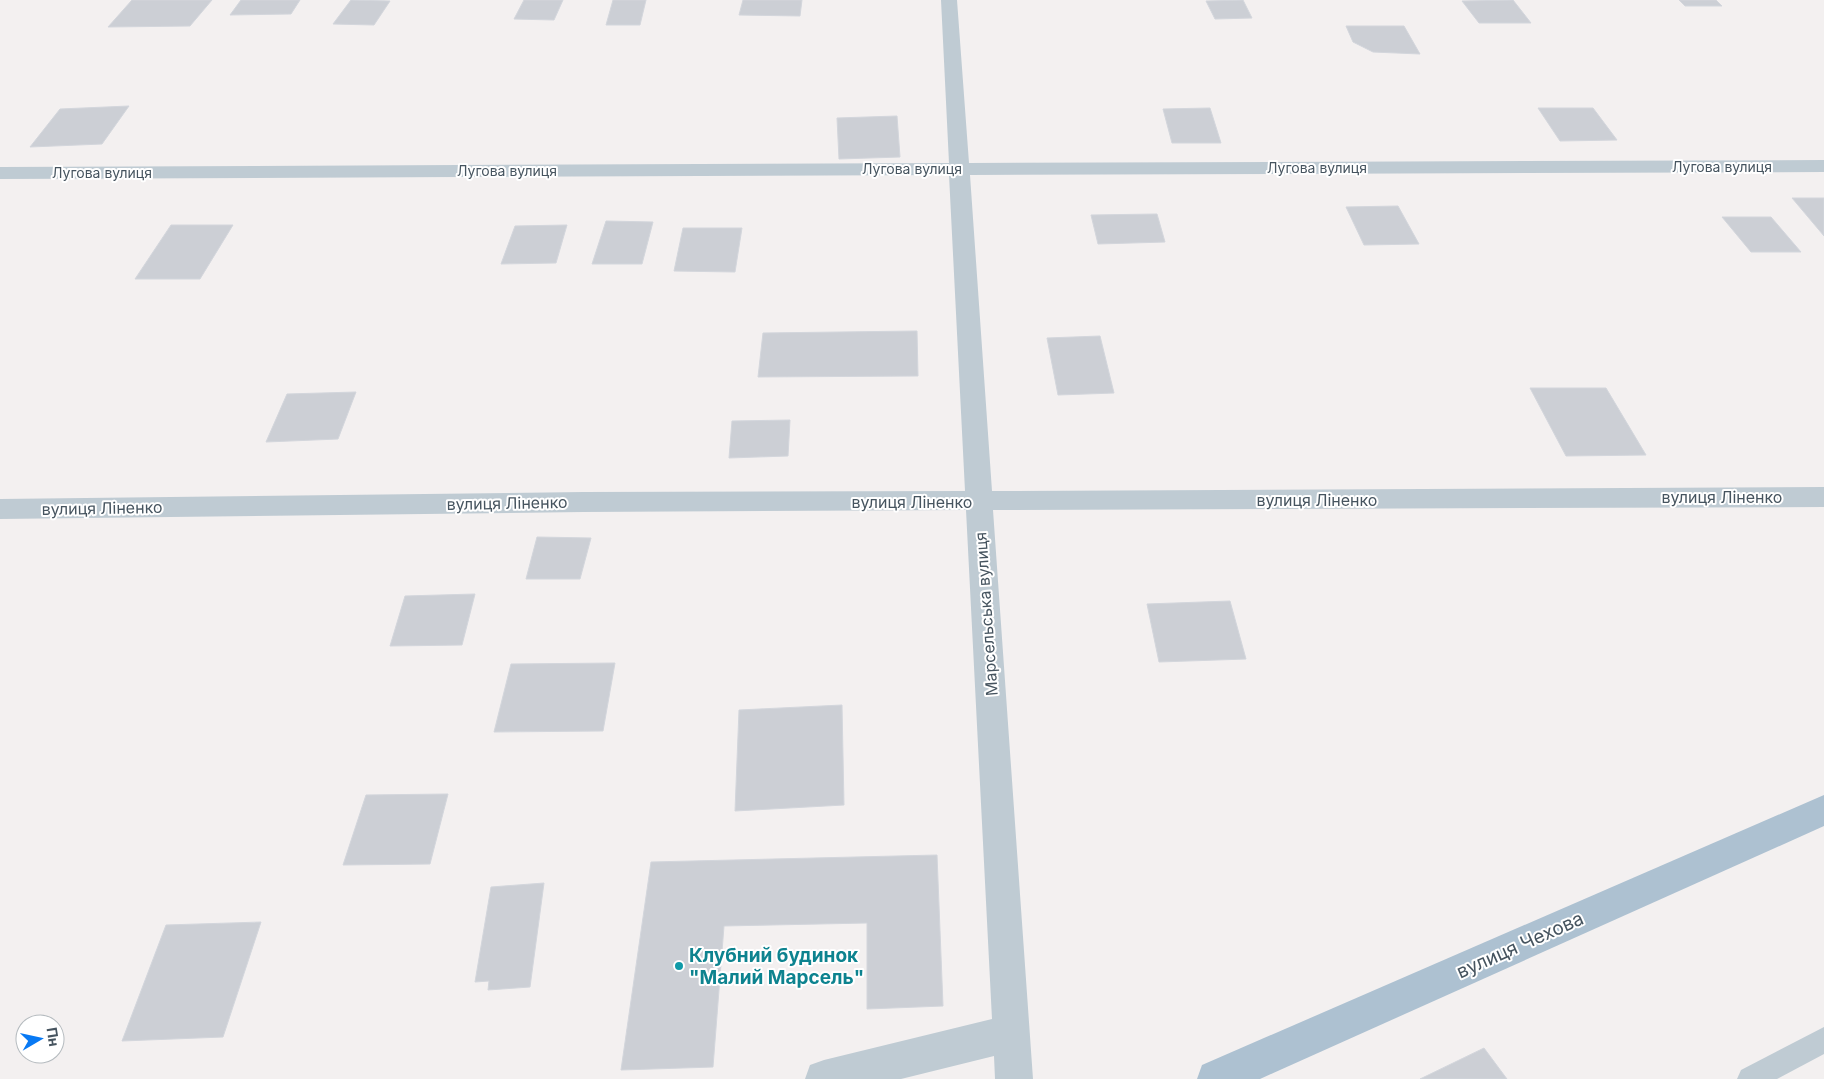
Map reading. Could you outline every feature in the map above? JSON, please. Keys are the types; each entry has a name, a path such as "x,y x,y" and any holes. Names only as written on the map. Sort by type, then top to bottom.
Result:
{"main road":[{"name":"вулиця Чехова","path":"1216,1079 1824,810"}],"street":[{"name":"Марсельська вулиця","path":"949,0 1014,1079"},
{"name":"Лугова вулиця","path":"0,172 1824,166"},
{"name":"вулиця Ліненко","path":"0,509 583,502 979,502 1824,497"},
{"path":"824,1079 1012,1033"}],"lane":[{"path":"1750,1079 1824,1040"}],"building":[{"path":"132,0 212,0 190,26 108,27"},
{"path":"241,0 300,0 291,14 230,15"},
{"path":"351,0 390,1 374,25 333,24"},
{"path":"524,0 563,0 554,20 514,19"},
{"path":"613,0 646,0 640,25 606,25"},
{"path":"743,0 802,0 800,16 739,15"},
{"path":"1243,0 1252,18 1215,19 1206,1"},
{"path":"1513,0 1531,23 1479,23 1462,1"},
{"path":"1679,0 1716,0 1722,6 1685,6"},
{"path":"1346,26 1404,26 1420,54 1373,52 1353,42"},
{"path":"129,106 102,144 30,147 60,109"},
{"path":"1210,108 1221,143 1172,143 1163,109"},
{"path":"1538,108 1593,108 1617,140 1560,141"},
{"path":"897,116 900,157 839,159 837,118"},
{"path":"1792,198 1824,198 1824,236"},
{"path":"1398,206 1419,244 1364,245 1346,207"},
{"path":"1157,214 1165,242 1098,244 1091,215"},
{"path":"1722,217 1771,217 1801,252 1751,252"},
{"path":"606,221 653,222 642,264 592,264"},
{"path":"171,225 233,225 200,279 135,279"},
{"path":"567,225 556,263 501,264 515,226"},
{"path":"683,228 742,228 735,272 674,271"},
{"path":"917,331 918,376 758,377 763,333"},
{"path":"1100,336 1114,393 1058,395 1047,338"},
{"path":"1530,388 1606,388 1646,455 1566,456"},
{"path":"356,392 338,439 266,442 287,394"},
{"path":"790,420 788,456 729,458 732,421"},
{"path":"537,537 591,538 580,579 526,579"},
{"path":"475,594 462,645 390,646 405,596"},
{"path":"1230,601 1246,659 1159,662 1147,604"},
{"path":"615,663 603,731 494,732 511,664"},
{"path":"842,705 844,805 735,811 739,710"},
{"path":"448,794 430,864 343,865 366,795"},
{"name":"Клубний будинок \"Малий Марсель\"","path":"937,855 943,1006 867,1009 867,923 724,926 713,1067 621,1070 651,862"},
{"path":"544,883 530,987 488,990 489,981 475,982 491,887"},
{"path":"261,922 223,1037 122,1041 166,925"},
{"path":"1484,1048 1507,1079 1420,1079"}],"place":[{"name":"Клубний будинок \"Малий Марсель\"","path":"679,966"}]}
